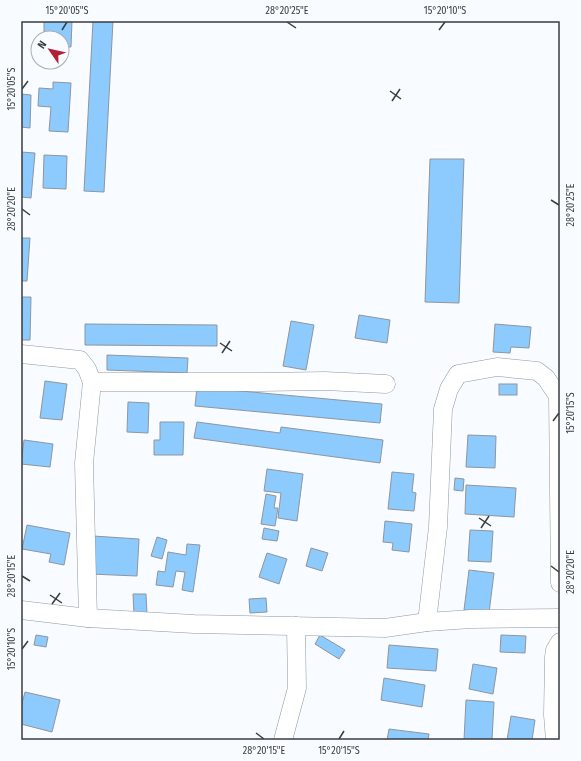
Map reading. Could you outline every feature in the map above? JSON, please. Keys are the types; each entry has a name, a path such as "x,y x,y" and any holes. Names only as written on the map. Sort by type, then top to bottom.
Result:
{"street":[{"path":"21,354 80,360 87,369 92,382 84,463 88,618"},
{"path":"427,622 438,527 443,409 448,389 458,374 497,367 537,371 546,378 558,396 560,583"},
{"path":"92,382 325,381 386,384"},
{"path":"21,610 88,618 194,624 385,628 427,622 471,619 560,618"},
{"path":"283,740 297,688 296,626"},
{"path":"555,740 553,715 554,657 555,650 560,642"}],"building":[{"path":"44,21 72,21 71,47 70,30 44,30"},
{"path":"93,21 113,21 104,192 84,191"},
{"path":"53,82 71,83 68,132 49,131 51,107 38,106 39,88 53,89"},
{"path":"21,94 31,95 30,128 21,127"},
{"path":"21,152 35,153 31,198 21,197"},
{"path":"44,155 67,156 66,189 43,188"},
{"path":"430,159 464,159 459,303 425,302"},
{"path":"21,238 30,238 27,281 21,281"},
{"path":"21,297 31,297 30,340 21,340"},
{"path":"359,315 390,320 387,343 355,338"},
{"path":"291,321 314,325 306,370 283,366"},
{"path":"85,324 217,325 217,346 85,345"},
{"path":"495,324 531,327 529,348 511,347 510,353 493,352"},
{"path":"107,355 188,358 187,373 107,370"},
{"path":"45,381 67,384 62,420 40,418"},
{"path":"499,384 517,384 517,395 499,395"},
{"path":"197,387 382,404 380,423 195,406"},
{"path":"128,402 149,403 148,433 127,432"},
{"path":"160,422 184,422 183,455 154,455 154,440 160,440"},
{"path":"197,422 280,433 281,427 383,440 380,463 194,438"},
{"path":"468,435 496,436 495,468 466,467"},
{"path":"24,440 53,444 50,467 21,464"},
{"path":"267,469 303,474 297,521 278,518 281,493 264,491"},
{"path":"392,472 414,474 412,492 416,493 414,511 388,509"},
{"path":"455,478 464,479 463,491 454,490"},
{"path":"466,485 516,488 514,517 465,514"},
{"path":"266,494 276,496 274,508 278,508 275,526 261,524"},
{"path":"385,521 412,524 409,552 392,550 393,543 383,542"},
{"path":"27,525 70,533 64,565 49,562 51,554 22,549"},
{"path":"264,528 279,531 277,541 262,539"},
{"path":"470,530 493,531 491,562 468,561"},
{"path":"93,536 139,539 137,576 90,574"},
{"path":"157,537 167,540 162,559 151,556"},
{"path":"187,544 200,545 193,592 182,590 185,572 176,571 173,587 156,585 158,571 165,572 168,552 186,555"},
{"path":"311,548 328,553 322,571 306,566"},
{"path":"267,553 287,559 279,584 259,577"},
{"path":"469,570 494,573 489,613 464,610"},
{"path":"133,594 146,594 147,614 134,615"},
{"path":"266,598 267,612 250,613 249,599"},
{"path":"36,635 48,637 46,647 34,645"},
{"path":"320,635 345,650 339,659 315,644"},
{"path":"501,635 526,636 525,653 500,652"},
{"path":"389,645 438,649 436,671 387,668"},
{"path":"473,664 497,668 493,694 469,689"},
{"path":"384,678 425,685 422,707 381,700"},
{"path":"25,692 60,700 52,732 21,724 21,707"},
{"path":"466,700 494,702 492,740 464,740"},
{"path":"511,716 535,720 532,740 507,740"},
{"path":"389,729 429,734 428,740 387,740"}]}
